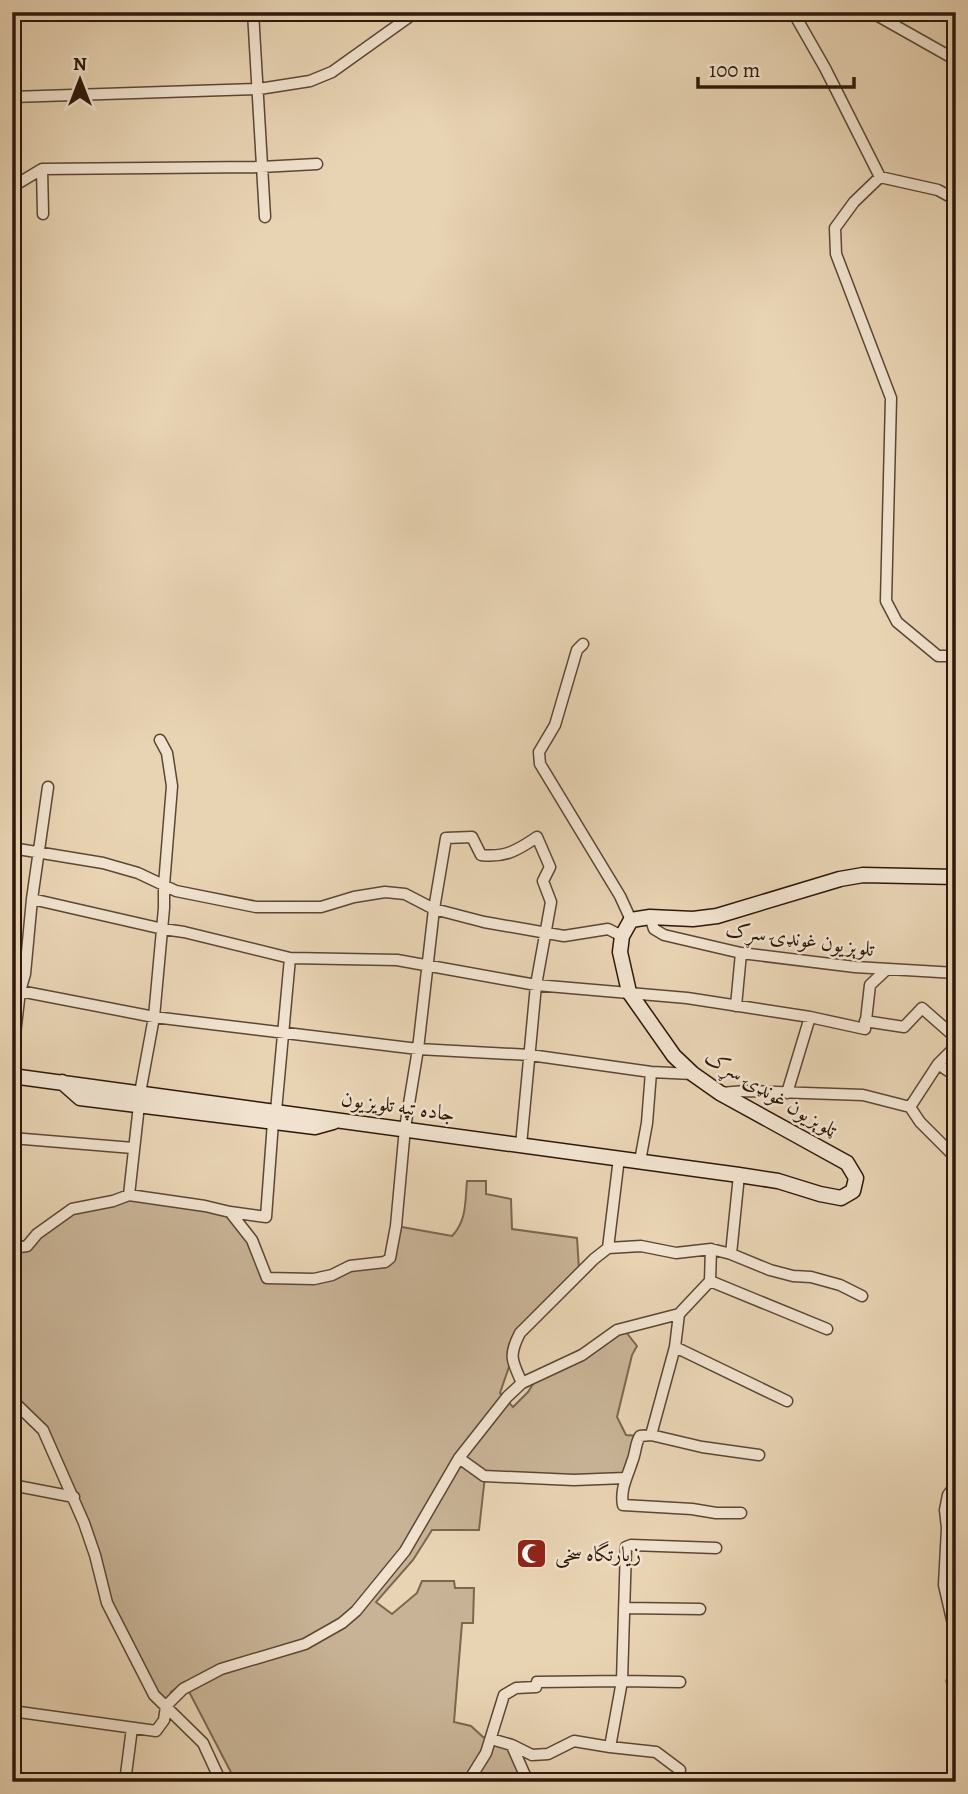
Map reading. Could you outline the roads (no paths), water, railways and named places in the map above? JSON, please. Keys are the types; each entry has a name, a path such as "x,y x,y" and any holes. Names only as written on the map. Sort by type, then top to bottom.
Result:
{"street":[{"path":"253,12 265,218"},
{"path":"12,97 259,89 310,80 332,72 416,12"},
{"path":"793,12 825,68 880,177"},
{"path":"871,12 956,60"},
{"path":"12,187 42,169 317,164"},
{"path":"42,169 43,214"},
{"path":"880,177 938,190 956,200"},
{"path":"880,177 854,202 835,228 836,254 891,398 886,601 897,622 938,656 956,656"},
{"path":"583,644 576,650 555,725 539,752 540,764 620,896 631,920"},
{"path":"129,1195 139,1099 154,1017 163,929 172,786 167,753 160,740"},
{"path":"12,1060 48,787"},
{"path":"230,1212 252,1240 267,1278 314,1279 332,1275 350,1266 385,1262 390,1258 434,909 446,838 472,837 481,855 492,856 514,853 537,837 550,867 543,881 551,902 536,985 521,1145"},
{"path":"12,848 103,863 138,873 176,891 256,907 321,907 354,897 385,892 405,894 434,909 484,922 564,936 608,929 622,936 631,920"},
{"path":"631,920 650,917 694,919 717,916 840,878 863,875 956,877"},
{"path":"32,899 290,958 397,960 536,985 687,998 810,1017 865,1029 870,985 886,970"},
{"name":"تلوېزيون غونډۍ سړک","path":"650,917 654,929 664,935 741,953 886,970 956,973"},
{"name":"ټلوېزيون غونډۍ سړک","path":"622,936 620,953 629,992 674,1056 693,1074 720,1093 847,1163 856,1178 853,1191 841,1198 778,1181"},
{"path":"736,1006 741,953"},
{"path":"12,1248 27,1246 37,1234 72,1209 129,1195 265,1217 285,1032 290,958"},
{"path":"12,973 25,974"},
{"path":"20,991 154,1017 418,1049 530,1055 651,1072 693,1074"},
{"path":"865,1021 904,1027 922,1008 956,1038"},
{"path":"787,1093 810,1017"},
{"path":"910,1107 938,1064 956,1046"},
{"path":"938,1064 956,1076"},
{"path":"640,1161 647,1123 651,1072"},
{"name":"جاده تپه تلویزیون","path":"12,1076 62,1083 79,1098 139,1099 275,1116 315,1127 341,1120 778,1181"},
{"path":"720,1093 863,1095 910,1107 920,1122 956,1158"},
{"path":"12,1138 133,1148"},
{"path":"608,1248 619,1158"},
{"path":"731,1254 739,1175"},
{"path":"522,1383 511,1359 513,1345 520,1334 608,1248 641,1247 676,1254 711,1249 770,1270 839,1285 862,1296"},
{"path":"12,1711 156,1731 164,1720 166,1706 183,1689 221,1669 306,1644 342,1623 380,1584 405,1551 459,1458 507,1397 522,1383 582,1355 617,1330 679,1314 710,1281 711,1249"},
{"path":"710,1281 827,1329"},
{"path":"651,1435 675,1347 679,1314"},
{"path":"675,1347 787,1401"},
{"path":"12,1400 43,1430 74,1497 95,1555 107,1603 154,1696 203,1743 221,1782"},
{"path":"741,1513 623,1506 621,1495 640,1436 651,1435 702,1447 759,1455"},
{"path":"459,1458 484,1476 574,1480 625,1478"},
{"path":"956,1484 948,1495 945,1510 947,1528 944,1585 956,1637"},
{"path":"12,1485 74,1497"},
{"path":"610,1747 622,1681 626,1547 716,1548"},
{"path":"624,1608 700,1609"},
{"path":"956,1671 953,1681 956,1688"},
{"path":"468,1782 486,1753 504,1695 516,1688 536,1687 537,1682 680,1682"},
{"path":"125,1782 132,1728"},
{"path":"491,1739 532,1755 548,1754 573,1741 656,1752 680,1770"},
{"path":"512,1745 528,1782"}],"place":[{"name":"زیارتگاه سخی","path":"532,1554"}]}
